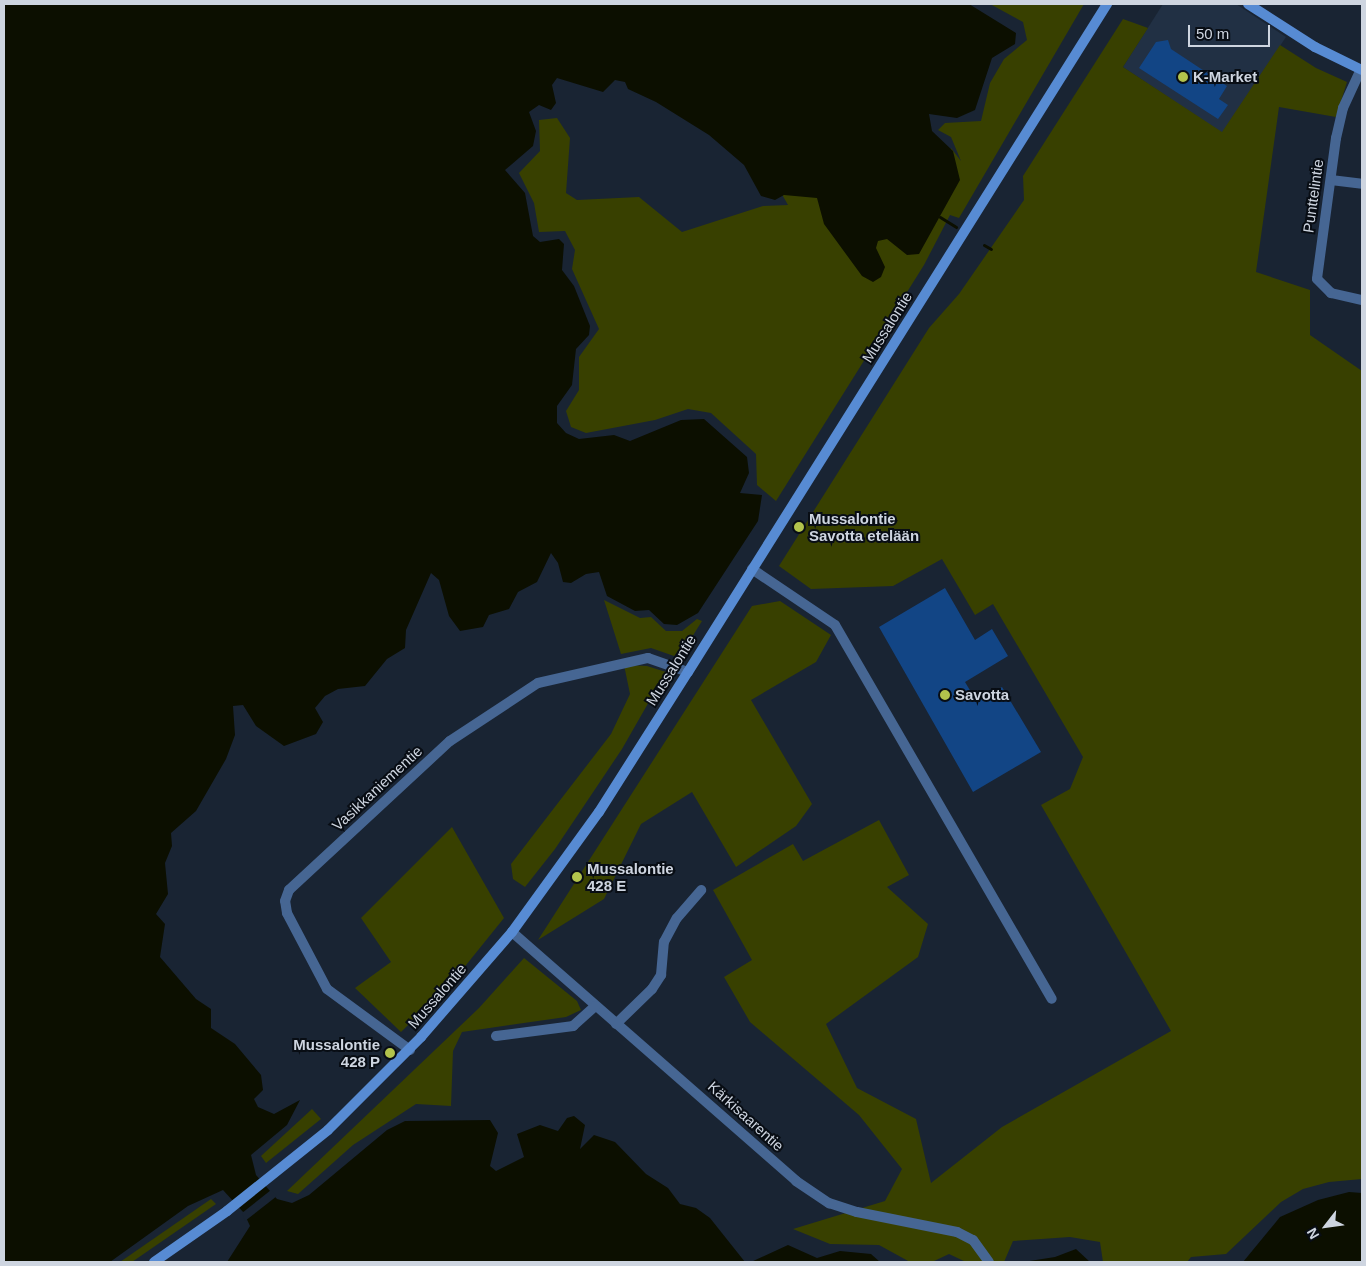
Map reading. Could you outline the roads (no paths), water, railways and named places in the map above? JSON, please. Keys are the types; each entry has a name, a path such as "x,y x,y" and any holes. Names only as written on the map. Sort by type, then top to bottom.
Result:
{"main road":[{"name":"Mussalontie","path":"154,1262 227,1211 275,1174 334,1124 410,1050 512,932 599,812 1107,4"},
{"path":"1252,5 1316,47 1361,69"}],"street":[{"name":"Punttelintie","path":"1361,69 1343,108 1317,279 1331,292 1362,300"},
{"path":"1331,180 1362,184"},
{"path":"752,570 835,625 1052,999"},
{"name":"Vasikkaniementie","path":"410,1050 327,989 312,968 287,912 285,901 289,890 450,741 538,684 648,658 688,672"},
{"path":"616,1024 652,989 661,975 664,942 677,918 701,890"},
{"name":"Kärkisaarentie","path":"512,932 796,1181 828,1203 957,1232 973,1240 989,1262"},
{"path":"496,1036 573,1026 595,1006"}],"waterway":[{"path":"940,217 956,227"},
{"path":"984,245 991,249"}],"place":[{"name":"K-Market","path":"1183,77"},
{"name":"Mussalontie Savotta etelään","path":"799,527"},
{"name":"Savotta","path":"945,695"},
{"name":"Mussalontie 428 E","path":"577,877"},
{"name":"Mussalontie 428 P","path":"390,1053"}]}
